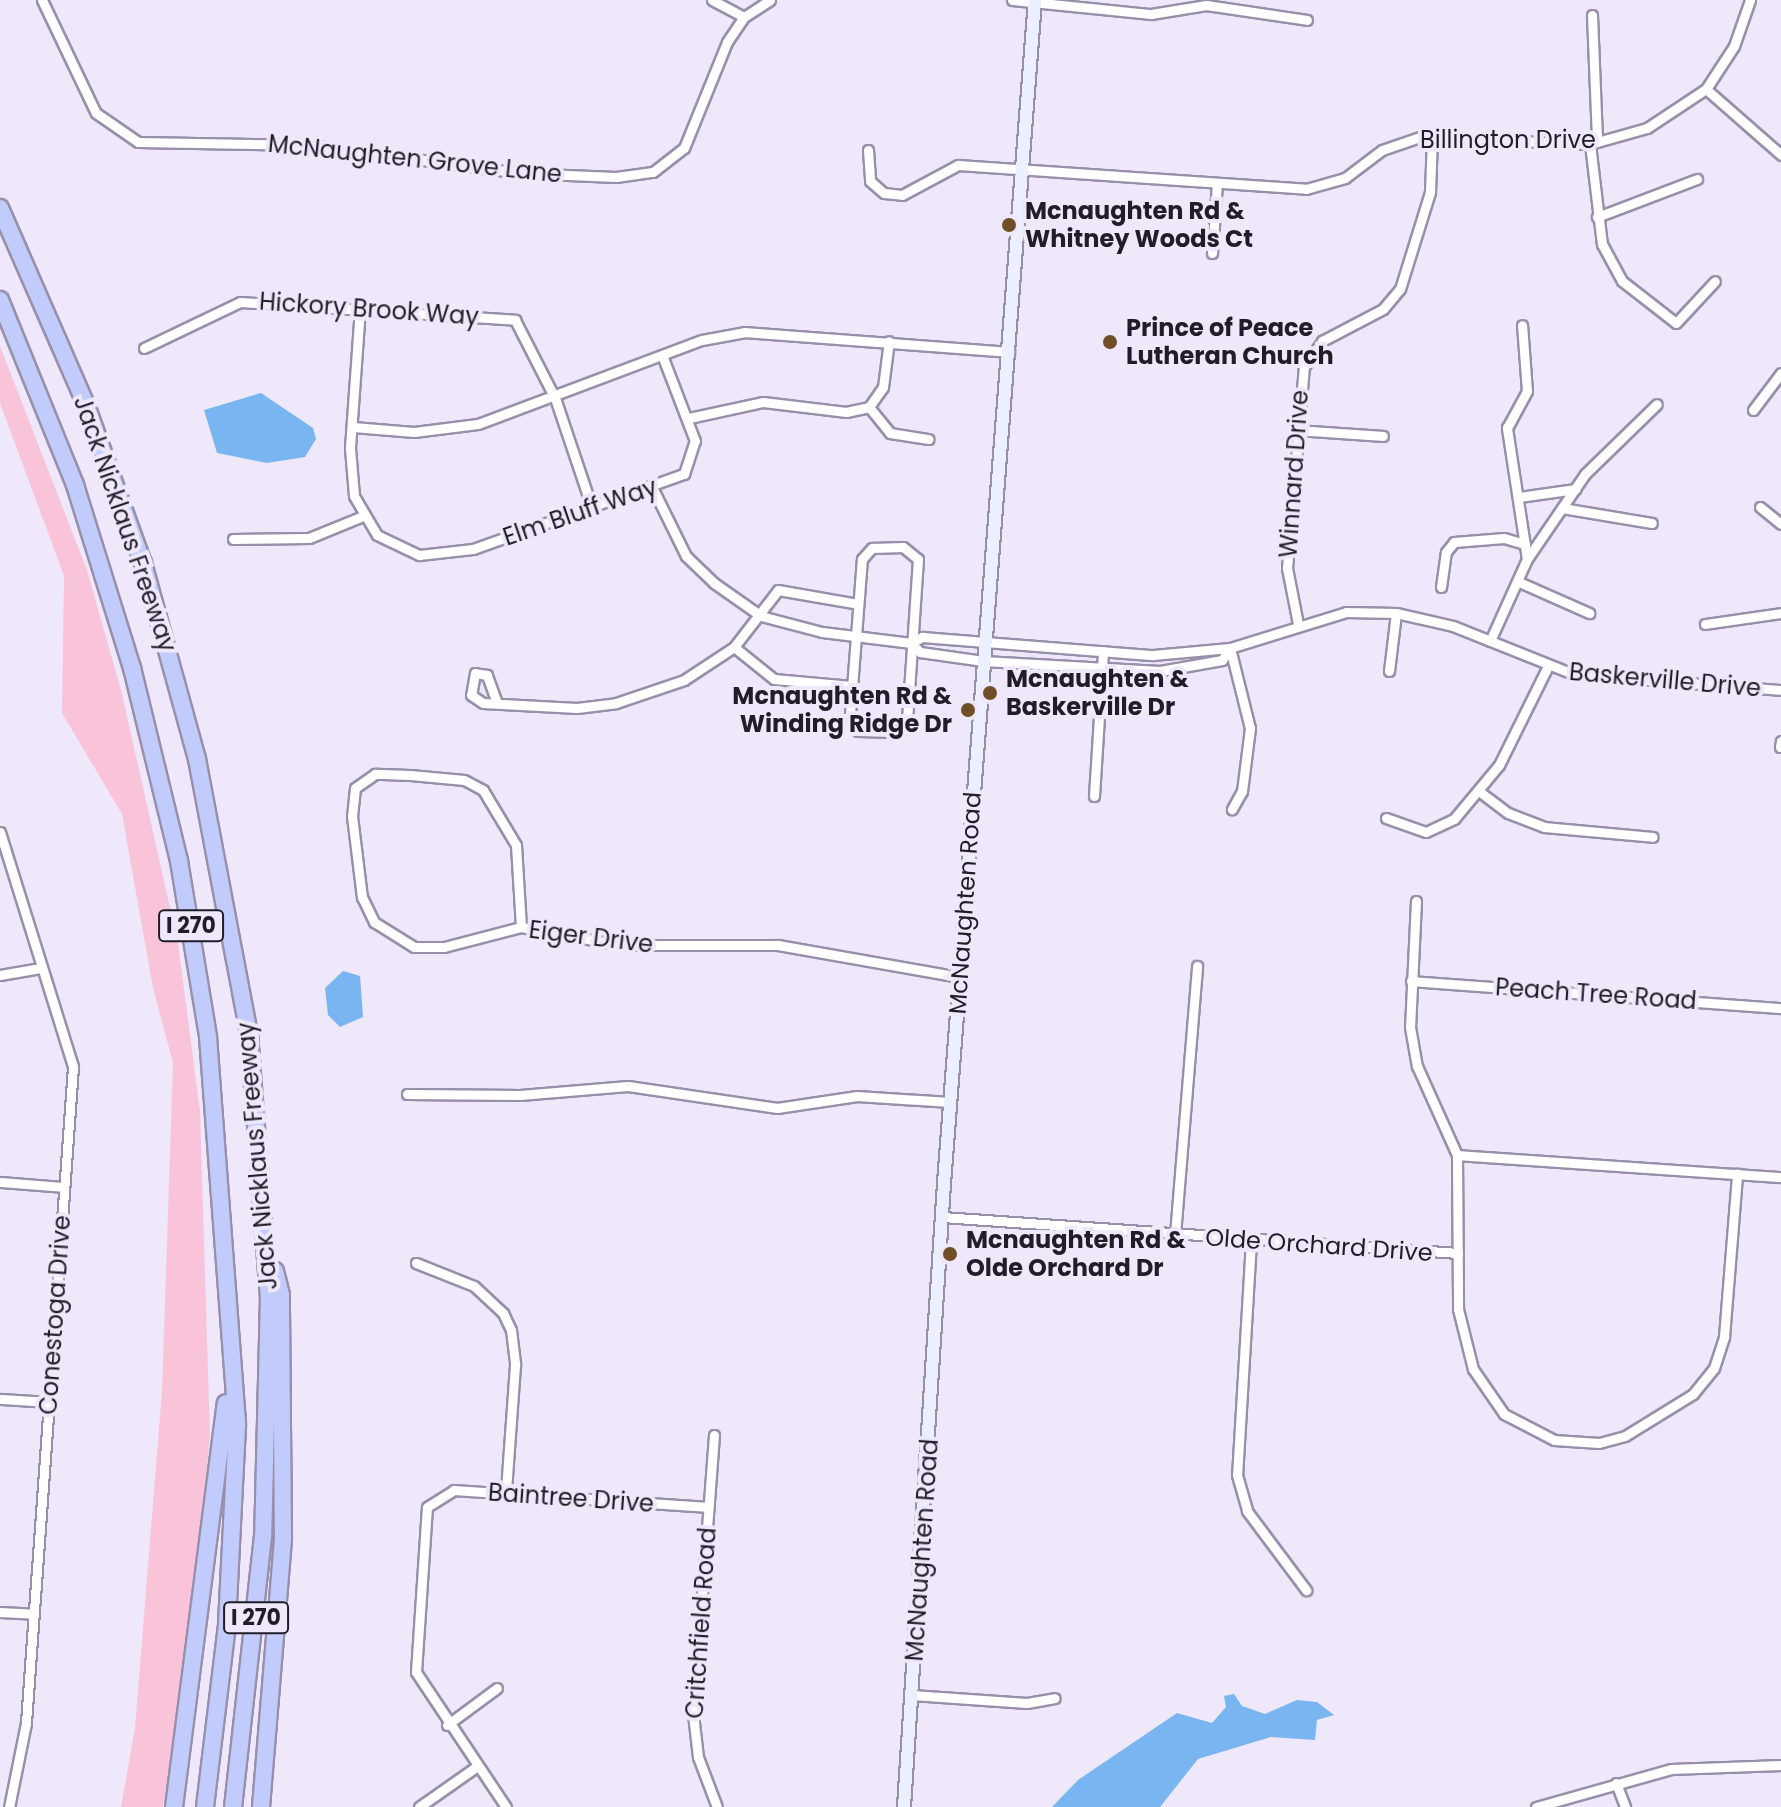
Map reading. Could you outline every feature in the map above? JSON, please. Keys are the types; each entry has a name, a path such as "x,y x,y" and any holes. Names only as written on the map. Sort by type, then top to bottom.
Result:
{"highway":[{"name":"Jack Nicklaus Freeway","path":"0,208 86,405 171,659 216,851 249,1033 266,1241 263,1536 233,1807"},
{"name":"Jack Nicklaus Freeway","path":"0,300 75,485 159,771 208,1037 237,1426 234,1538 205,1807"},
{"path":"261,1807 278,1637 286,1425 281,1295 266,1241"},
{"path":"174,1807 226,1422 228,1293"}],"street":[{"name":"McNaughten Grove Lane","path":"42,0 90,105 113,129 138,142 310,145 519,173 616,177 653,172 684,148 727,42 744,17 770,0"},
{"path":"712,0 744,17"},
{"path":"1012,0 1151,14 1206,5 1307,20"},
{"path":"1750,0 1734,46 1706,89 1781,155"},
{"name":"McNaughten Road","path":"904,1807 959,977 1035,1"},
{"path":"1592,15 1597,217 1602,244 1622,281 1672,321 1685,320 1715,281"},
{"name":"Billington Drive","path":"868,150 870,181 894,195 958,165 1217,184 1318,188 1345,178 1398,143 1432,137 1594,143 1647,128 1706,89"},
{"name":"Winnard Drive","path":"1298,624 1287,568 1300,383 1311,352 1336,332 1383,309 1400,289 1430,192 1432,137"},
{"path":"1597,217 1697,179"},
{"path":"1212,253 1217,184"},
{"name":"Hickory Brook Way","path":"144,348 240,302 515,320 555,398"},
{"path":"233,539 309,538 363,516 350,476 360,308"},
{"path":"1522,325 1527,391 1507,428 1527,559"},
{"path":"353,427 437,431 478,424 555,398 662,355 745,332 1009,352"},
{"path":"689,418 763,402 846,412 869,407 883,387 889,341"},
{"name":"Elm Bluff Way","path":"363,516 402,550 436,557 652,487 689,466 695,441 689,418 662,355"},
{"path":"1753,410 1781,373"},
{"path":"555,398 592,508"},
{"path":"1490,641 1527,559 1575,489 1615,440 1657,404"},
{"path":"869,407 890,433 929,439"},
{"path":"1297,430 1383,436"},
{"path":"652,487 686,556 761,616 857,636 911,643"},
{"path":"1519,497 1575,489"},
{"path":"1760,507 1781,524"},
{"path":"1562,508 1652,523"},
{"path":"1441,587 1454,542 1504,538 1525,544"},
{"path":"910,548 918,559 904,728 858,731 850,721 857,636 865,552 910,548"},
{"path":"1519,582 1589,613"},
{"path":"497,703 577,708 637,699 684,680 734,647 761,616 778,590 788,587 858,604"},
{"name":"Baskerville Drive","path":"1230,648 1222,660 1200,665 1102,669 983,661 920,652 911,643 922,637 1153,655 1230,648 1298,624 1346,612 1396,613 1490,641 1547,668 1594,678 1781,690"},
{"path":"1389,671 1396,613"},
{"path":"1705,624 1781,613"},
{"path":"734,647 751,666 774,679 852,686"},
{"path":"1230,648 1250,728 1242,791 1232,809"},
{"path":"1094,796 1103,651"},
{"path":"1386,818 1405,828 1441,828 1480,792 1547,668"},
{"path":"1780,747 1781,741"},
{"name":"Eiger Drive","path":"521,927 516,845 483,790 438,776 375,774 360,783 352,816 361,891 379,927 414,947 432,949 521,927 621,945 778,945 959,977"},
{"path":"1480,792 1508,813 1544,827 1653,837"},
{"name":"Conestoga Drive","path":"0,832 40,968 66,1030 73,1067 24,1743 9,1807"},
{"path":"1416,901 1411,981 1417,1066 1457,1155 1458,1309 1467,1352 1504,1414 1554,1440 1599,1443 1625,1436 1693,1394 1721,1353 1737,1174"},
{"path":"1175,1235 1197,966"},
{"path":"0,975 40,968"},
{"name":"Peach Tree Road","path":"1411,981 1781,1008"},
{"path":"407,1094 520,1095 628,1086 777,1108 857,1096 950,1102"},
{"path":"1457,1155 1781,1177"},
{"path":"0,1182 64,1187"},
{"name":"Olde Orchard Drive","path":"942,1217 1251,1241 1458,1253"},
{"path":"1251,1241 1237,1475 1247,1511 1306,1590"},
{"path":"416,1263 474,1286 498,1307 511,1330 515,1365 506,1492"},
{"path":"0,1399 49,1402"},
{"name":"Critchfield Road","path":"714,1435 694,1728 717,1807"},
{"name":"Baintree Drive","path":"447,1725 416,1672 424,1520 436,1497 454,1490 708,1507"},
{"path":"0,1612 34,1614"},
{"path":"497,1688 447,1725 506,1807"},
{"path":"912,1695 1027,1703 1055,1698"},
{"path":"1536,1807 1616,1783 1696,1766 1781,1765"},
{"path":"419,1807 476,1767"},
{"path":"1616,1783 1625,1807"}],"shaded area":[{"path":"0,346 87,570 122,694 178,943 200,1111 210,1436 192,1613 163,1807 121,1807 135,1728 162,1391 173,1063 153,988 122,814 62,713 64,576 0,403"}],"water":[{"path":"261,393 313,428 316,439 305,457 267,463 217,453 204,410"},
{"path":"343,971 360,976 363,1017 340,1027 328,1015 325,988"},
{"path":"1234,1694 1242,1706 1265,1714 1297,1700 1317,1702 1334,1715 1317,1720 1315,1740 1271,1737 1198,1759 1160,1807 1052,1807 1078,1780 1177,1713 1212,1723 1226,1707 1224,1696"}],"place":[{"name":"Mcnaughten Rd & Whitney Woods Ct","path":"1009,225"},
{"name":"Prince of Peace Lutheran Church","path":"1110,342"},
{"name":"Mcnaughten & Baskerville Dr","path":"990,693"},
{"name":"Mcnaughten Rd & Winding Ridge Dr","path":"968,710"},
{"name":"Mcnaughten Rd & Olde Orchard Dr","path":"950,1254"}]}
